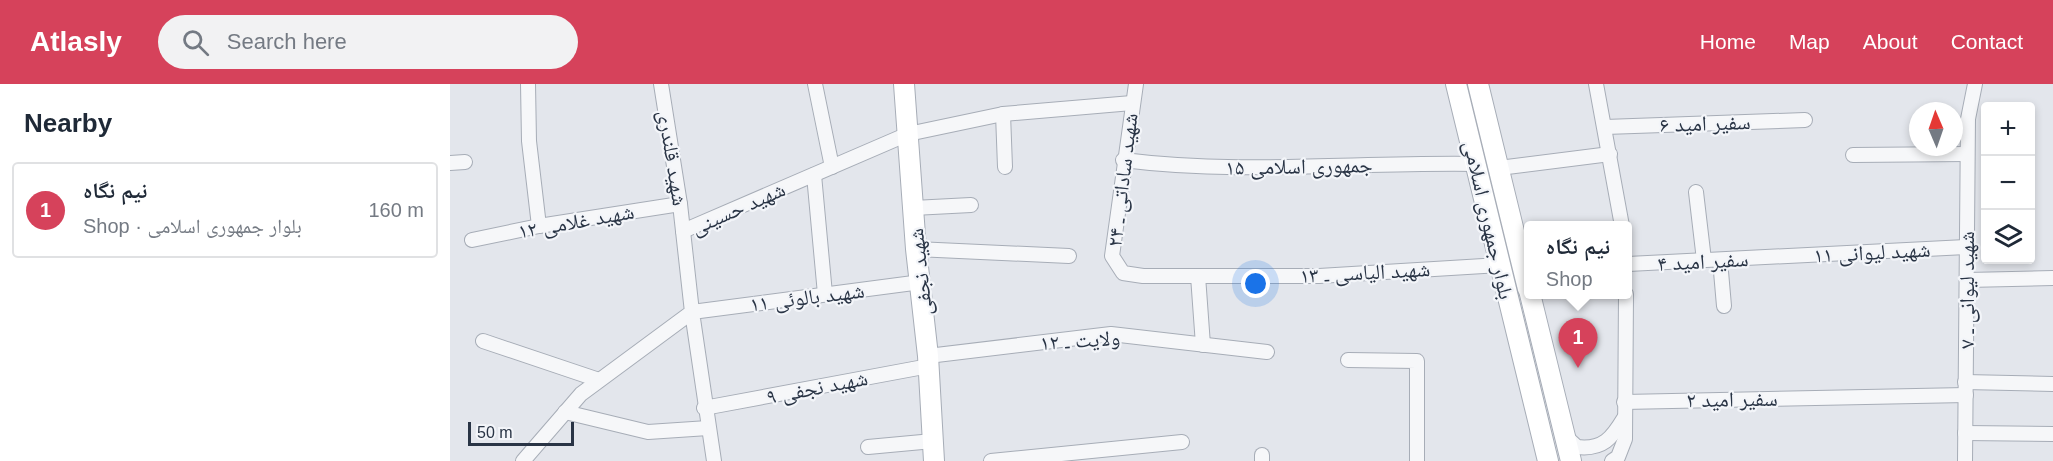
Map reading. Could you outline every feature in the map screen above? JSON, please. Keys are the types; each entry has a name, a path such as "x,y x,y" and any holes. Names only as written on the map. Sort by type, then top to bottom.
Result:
{"main road":[{"name":"شهید نجفی","path":"904,84 916,249 929,361 934,461"},
{"name":"بلوار جمهوری اسلامی","path":"1456,84 1548,461"},
{"name":"بلوار جمهوری اسلامی","path":"1478,84 1524,272"},
{"name":"بلوار جمهوری اسلامی","path":"1531,299 1571,461"},
{"path":"1530,385 1553,382"}],"street":[{"path":"528,84 529,141 539,226"},
{"name":"شهید قلندری","path":"661,84 683,231"},
{"path":"815,84 832,166"},
{"name":"شهید ساداتی ـ ۲۴","path":"1123,273 1112,256 1136,84"},
{"path":"1596,84 1621,221"},
{"name":"شهید لیوانی ـ ۷","path":"1965,461 1967,154 1968,119 1975,84"},
{"name":"شهید حسینی","path":"714,461 704,408 683,231 908,134 1003,114 1132,103"},
{"path":"1003,114 1005,167"},
{"name":"سفیر امید ۶","path":"1605,127 1805,120"},
{"path":"1499,168 1610,154"},
{"path":"1853,155 1967,154"},
{"name":"جمهوری اسلامی ۱۵","path":"1124,160 1170,166 1238,169 1330,168 1406,162 1476,164"},
{"path":"450,163 465,162"},
{"path":"814,175 825,294"},
{"path":"1696,192 1704,261"},
{"name":"شهید غلامی ۱۲","path":"472,240 539,226 680,204"},
{"path":"913,208 971,206"},
{"name":"شهید لیوانی ۱۱","path":"1778,257 1966,247"},
{"path":"916,249 1069,256"},
{"name":"سفیر امید ۴","path":"1632,264 1778,257"},
{"path":"1720,260 1724,306"},
{"name":"شهید الیاسی ـ ۱۳","path":"1123,273 1143,276 1319,276 1500,265"},
{"path":"1198,276 1203,345"},
{"path":"1967,280 2053,278"},
{"name":"شهید بالوئی ۱۱","path":"692,312 921,282"},
{"path":"1612,461 1618,456 1625,439 1626,299"},
{"path":"523,461 580,394 692,312"},
{"name":"ولایت ـ ۱۲","path":"929,361 1111,334 1268,352"},
{"path":"483,341 599,380"},
{"path":"1348,360 1417,361 1417,461"},
{"name":"شهید نجفی ۹","path":"704,408 929,361"},
{"name":"سفیر امید ۲","path":"1624,402 1839,396 2053,384"},
{"path":"565,412 648,432 708,428"},
{"path":"1565,436 1577,447 1602,446 1612,438 1624,418"},
{"path":"1965,432 2053,434"},
{"path":"868,447 933,441"},
{"path":"991,461 1182,442"}],"place":[{"name":"نیم نگاه","path":"1578,368"}]}
